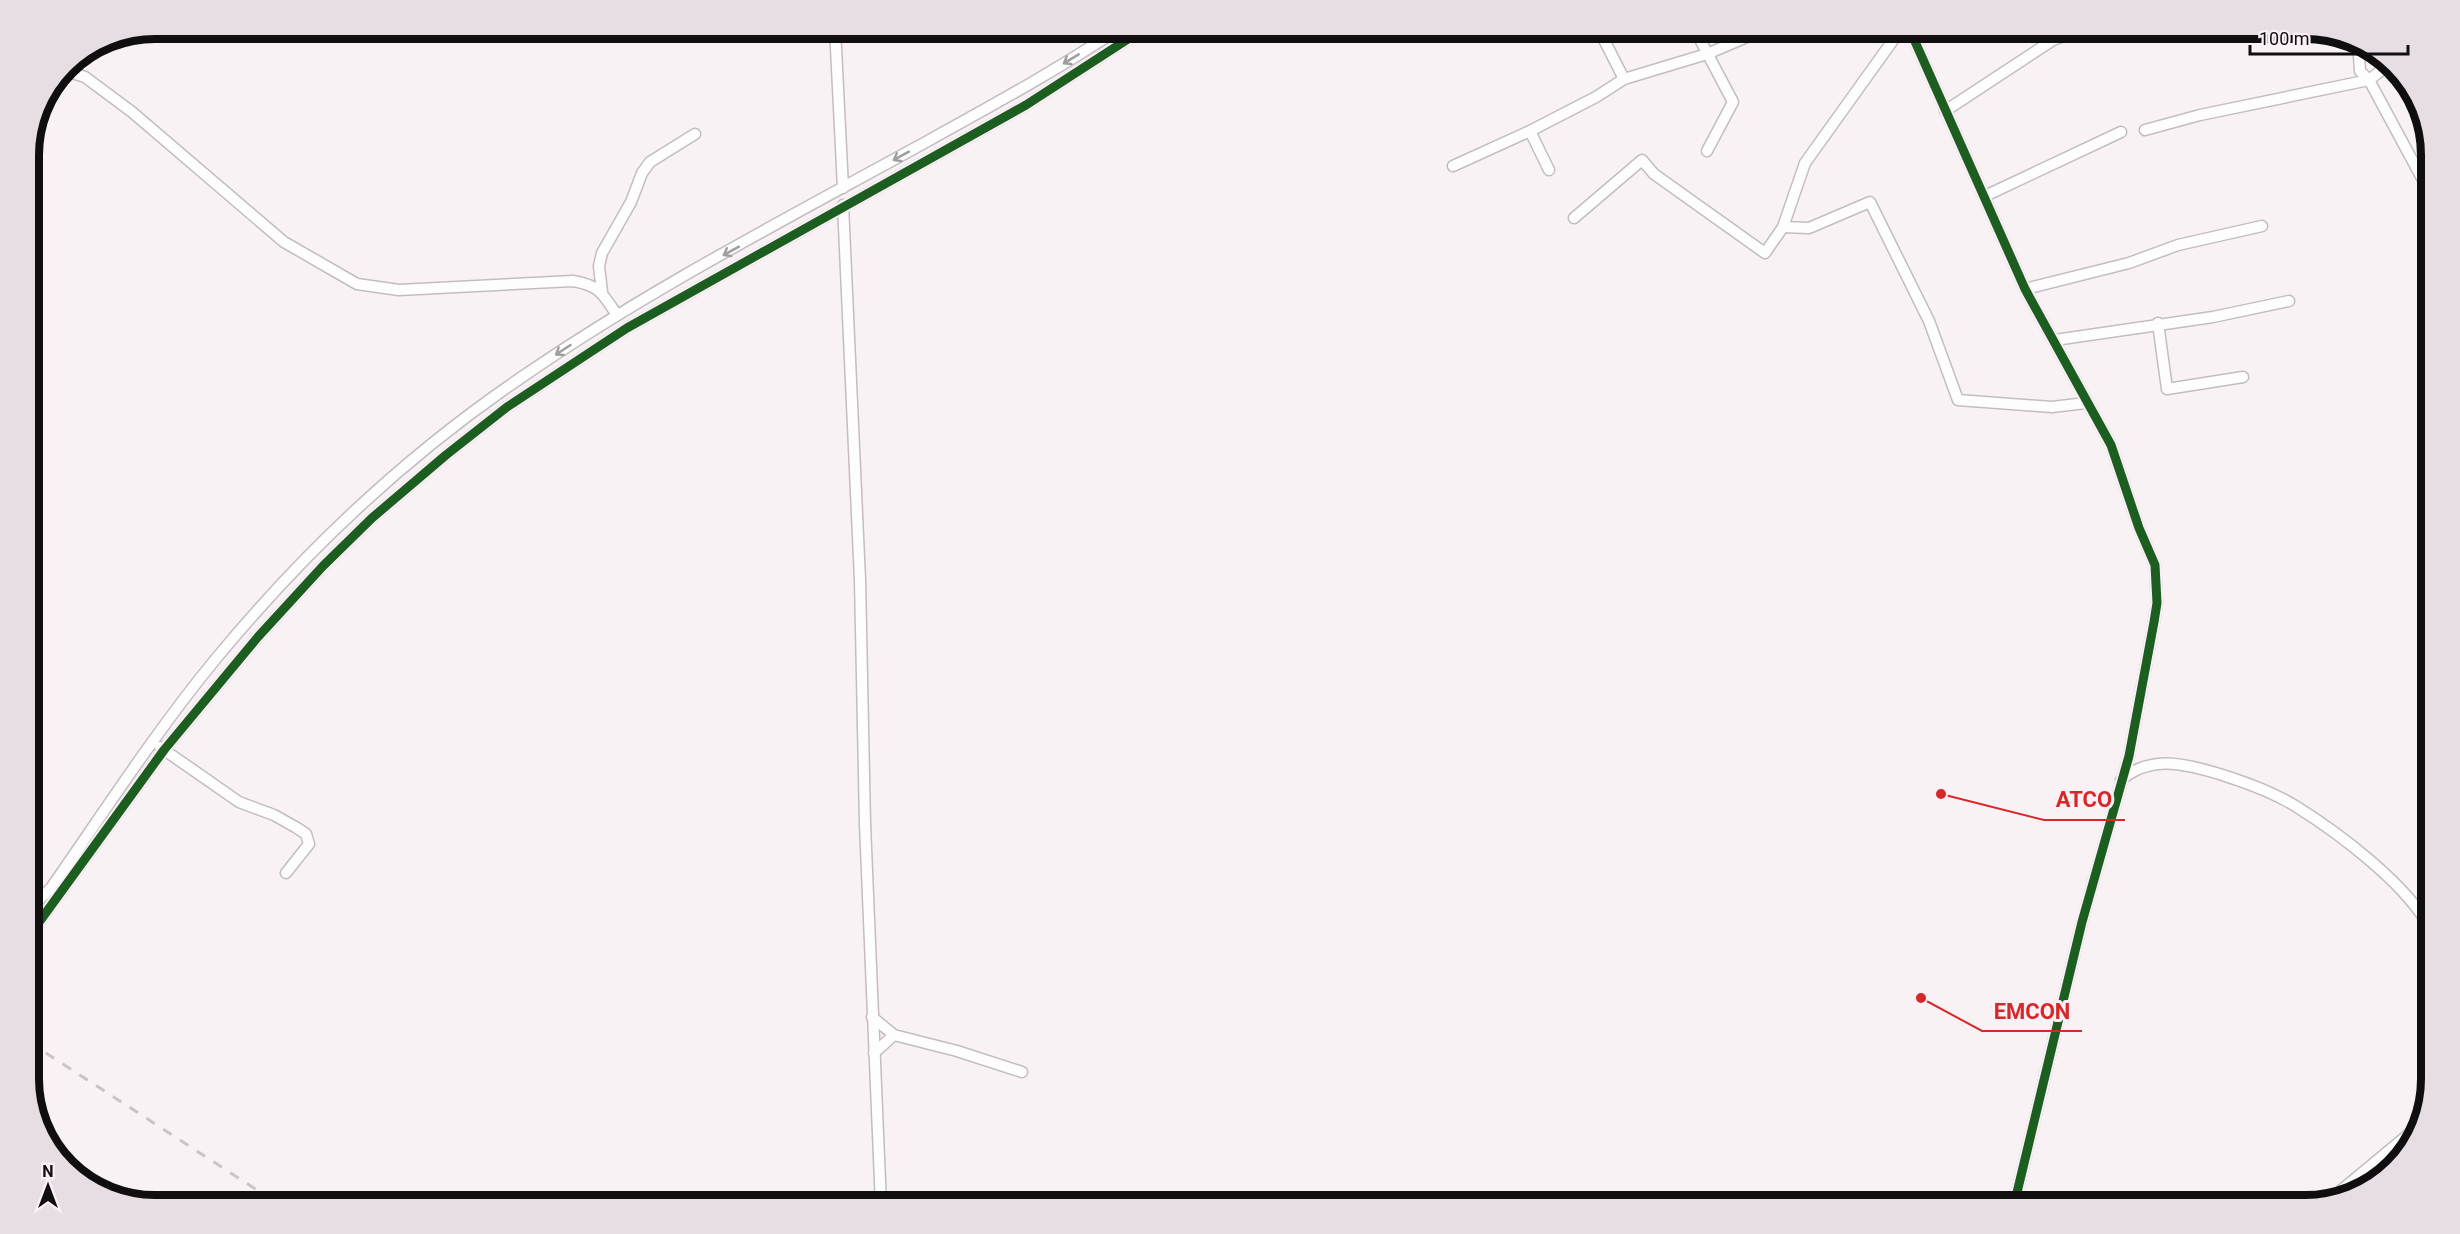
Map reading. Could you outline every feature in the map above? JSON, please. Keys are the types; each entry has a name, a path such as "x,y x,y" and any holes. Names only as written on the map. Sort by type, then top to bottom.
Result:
{"street":[{"path":"836,39 843,188"},
{"path":"39,899 51,888 152,742 221,653 264,603 323,541 392,478 456,426 520,378 617,315 1014,94 1102,39"},
{"path":"39,922 164,750 257,638 323,566 372,518 446,455 507,407 627,328 843,205 1026,105 1128,39"},
{"path":"1604,39 1624,79"},
{"path":"1700,39 1733,102 1707,151"},
{"path":"1452,166 1530,131 1596,97 1624,79 1707,54 1742,39"},
{"path":"1574,218 1642,160 1654,174 1765,252 1783,227 1805,163 1897,39"},
{"path":"1909,39 1985,196 2025,289 2111,445 2139,528 2155,565 2157,603 2129,756 2082,922 2017,1195"},
{"path":"1945,111 2056,39"},
{"path":"2359,52 2360,71 2369,80 2421,176"},
{"path":"2145,130 2211,112 2369,80 2383,69"},
{"path":"73,73 85,77 132,112 284,242 357,284 399,290 573,281 589,284 602,292 617,315"},
{"path":"1530,131 1550,170"},
{"path":"1985,196 2121,132"},
{"path":"602,292 599,266 602,253 631,202 642,173 651,162 695,134"},
{"path":"1783,227 1809,228 1870,202 1929,321 1958,400 2052,407 2086,403"},
{"path":"843,205 860,580 865,824 880,1195"},
{"path":"2025,289 2129,263 2178,245 2262,226"},
{"path":"668,286 675,301"},
{"path":"2055,340 2158,323 2213,317 2289,301"},
{"path":"2158,323 2167,389 2242,377"},
{"path":"152,742 239,802 274,815 306,834 309,844 286,873"},
{"path":"2121,780 2134,770 2160,764 2181,765 2211,772 2295,805 2328,828 2389,878 2421,916"},
{"path":"872,1017 894,1035 957,1051 1022,1072"},
{"path":"874,1053 894,1035"},
{"path":"2344,1188 2406,1136"}],"railway":[{"path":"39,1048 265,1195"}],"cycle path":[{"path":"39,922 164,750 257,638 323,566 372,518 446,455 507,407 627,328 1026,105 1128,39"},
{"path":"1914,39 2025,289 2111,445 2139,528 2155,565 2157,603 2129,756 2082,922 2016,1195"}],"place":[{"name":"ATCO","path":"1941,794"},
{"name":"EMCON","path":"1921,998"}]}
